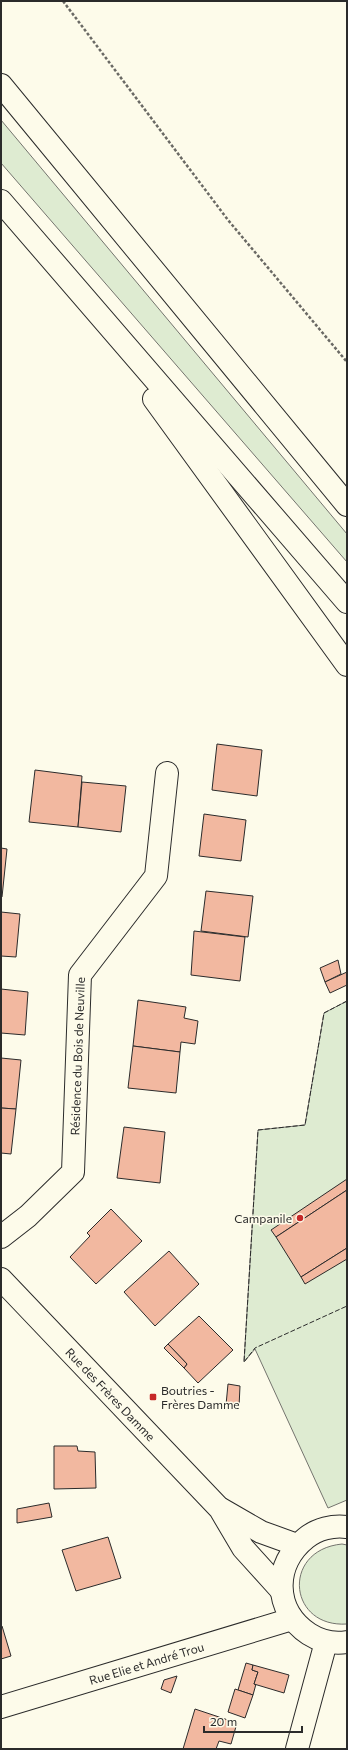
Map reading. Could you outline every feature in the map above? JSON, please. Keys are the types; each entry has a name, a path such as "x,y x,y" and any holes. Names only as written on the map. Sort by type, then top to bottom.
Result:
{"street":[{"path":"1,85 347,505"},
{"path":"1,201 347,602"},
{"path":"67,278 347,665"},
{"name":"Résidence du Bois de Neuville","path":"1,1237 28,1216 73,1172 80,975 156,876 167,773"},
{"name":"Rue des Frères Damme","path":"1,1279 220,1509 244,1548 281,1590"},
{"name":"Rue des Frères Damme","path":"220,1509 261,1532 297,1546"},
{"name":"Rue des Frères Damme","path":"336,1642 313,1637 301,1629 292,1619 285,1605 281,1590 282,1574 288,1559 297,1546 311,1534 327,1528 347,1527"},
{"name":"Rue Elie et André Trou","path":"1,1707 292,1619"},
{"path":"297,1749 336,1642"}],"path":[{"path":"63,1 228,220 347,362"}],"green space":[{"path":"1,120 347,534 347,562 1,163"},
{"name":"Campanile","path":"347,1001 347,1500 328,1508 255,1349 244,1362 258,1130 305,1125 324,1013"},
{"path":"342,1544 347,1545 347,1624 327,1622 313,1614 303,1602 300,1588 301,1573 309,1560 322,1549"}],"building":[{"path":"217,744 262,750 257,796 212,790"},
{"path":"35,770 82,776 78,827 29,822"},
{"path":"82,782 126,786 121,832 78,827"},
{"path":"204,814 246,820 241,861 199,856"},
{"path":"1,848 7,849 2,897 1,897"},
{"path":"206,891 253,896 248,937 201,931"},
{"path":"1,912 20,914 16,957 1,956"},
{"path":"194,931 245,937 240,981 191,975"},
{"path":"338,960 341,974 325,982 320,968"},
{"path":"347,972 347,985 330,993 325,982"},
{"path":"1,989 28,992 25,1035 1,1033"},
{"path":"138,1000 186,1007 184,1018 198,1021 195,1044 181,1042 180,1052 133,1046"},
{"path":"133,1046 180,1052 176,1093 128,1088"},
{"path":"1,1058 21,1060 16,1109 1,1108"},
{"path":"1,1108 16,1109 11,1154 1,1153"},
{"path":"124,1127 165,1132 160,1183 117,1178"},
{"path":"347,1179 347,1190 276,1237 271,1230"},
{"path":"347,1190 347,1248 301,1277 276,1237"},
{"path":"111,1209 142,1241 96,1284 70,1257 90,1236 87,1233"},
{"path":"347,1248 347,1259 305,1284 301,1277"},
{"path":"169,1251 199,1284 155,1326 124,1292"},
{"path":"199,1316 233,1350 198,1383 184,1368 187,1364 168,1344"},
{"path":"168,1344 187,1364 184,1368 164,1348"},
{"path":"228,1384 240,1386 239,1407 226,1405"},
{"path":"54,1446 77,1446 78,1451 95,1452 96,1488 54,1489"},
{"path":"49,1503 52,1517 17,1523 17,1509"},
{"path":"108,1537 121,1578 76,1591 62,1550"},
{"path":"2,1626 11,1656 1,1659 1,1627"},
{"path":"246,1663 253,1665 252,1670 258,1672 254,1684 256,1684 253,1695 238,1690"},
{"path":"253,1665 289,1675 284,1693 254,1684 258,1672 252,1670"},
{"path":"177,1676 171,1693 161,1689 164,1680"},
{"path":"235,1689 253,1695 245,1718 228,1712"},
{"path":"195,1709 237,1723 231,1744 219,1741 216,1749 183,1749"}],"fence":[{"path":"347,1001 324,1013 305,1125 258,1130 244,1362 255,1348 347,1306"}],"place":[{"name":"Campanile","path":"300,1218"},
{"name":"Boutries - Frères Damme","path":"153,1397"}]}
